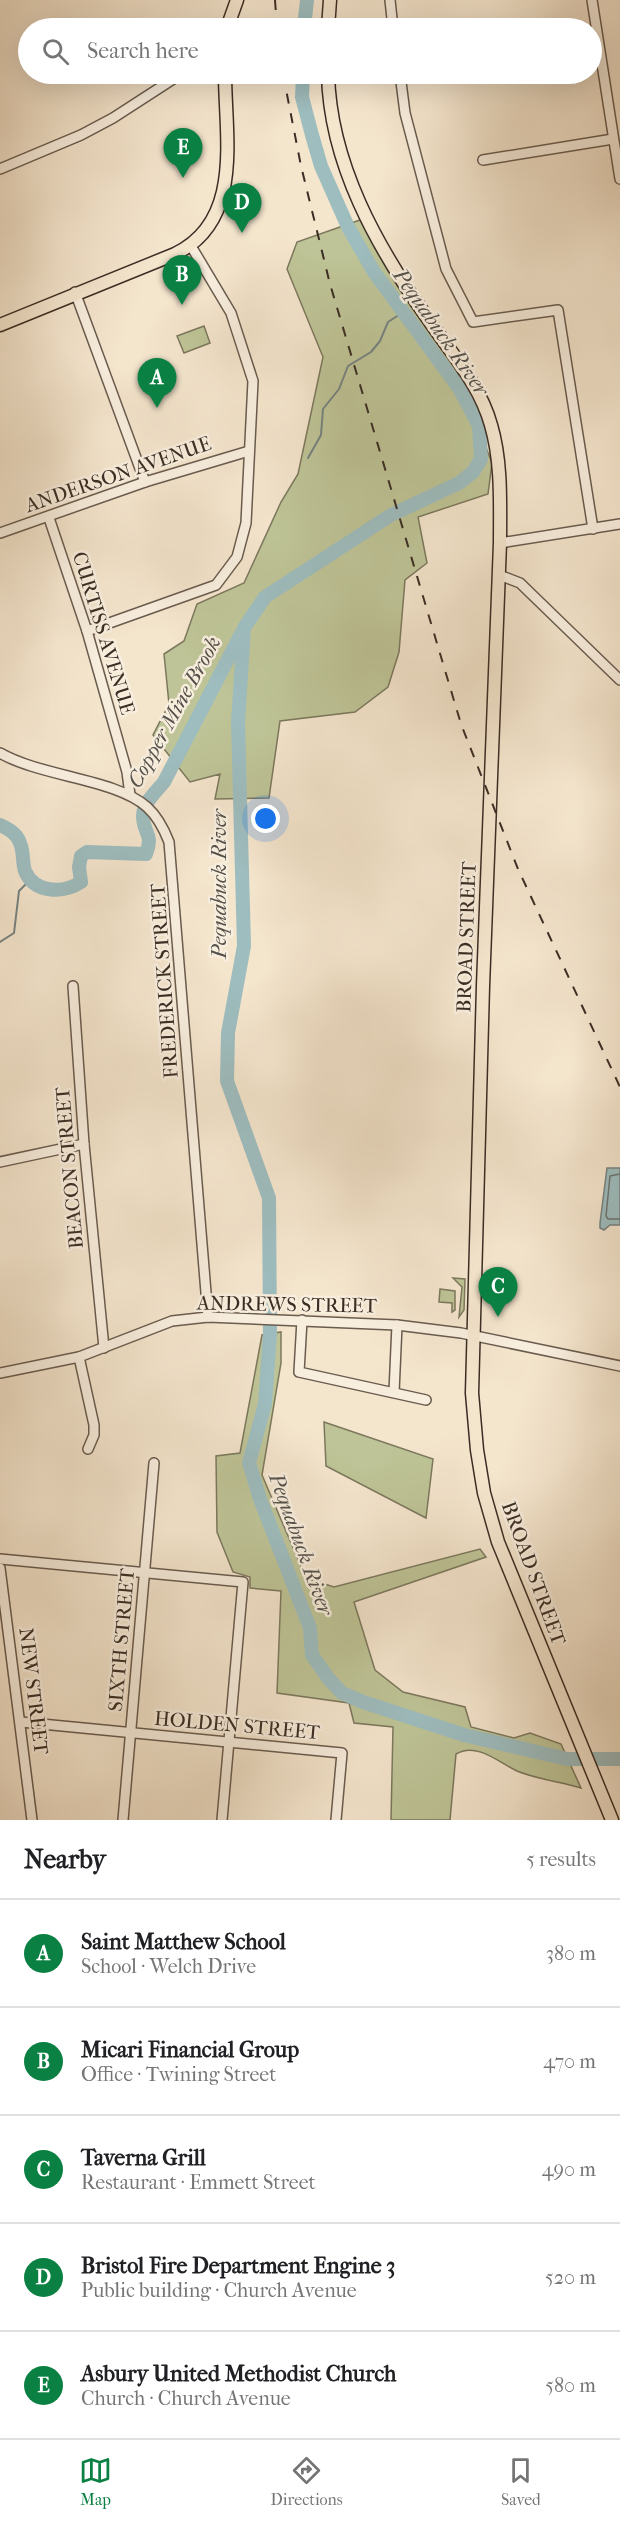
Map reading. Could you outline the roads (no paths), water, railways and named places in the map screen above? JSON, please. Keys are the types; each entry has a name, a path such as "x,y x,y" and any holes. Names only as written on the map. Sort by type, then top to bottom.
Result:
{"main road":[{"path":"230,18 237,0"},
{"path":"329,18 330,0"},
{"path":"0,325 75,292 191,246 214,220 222,202 226,182 225,84"},
{"name":"BROAD STREET","path":"329,84 333,127 350,182 388,260 480,397 491,425 498,466 500,543 483,986 472,1392 477,1450 484,1493 508,1570 612,1820"}],"street":[{"path":"390,0 392,18"},
{"path":"592,0 595,18"},
{"path":"602,66 620,179"},
{"path":"0,169 81,135 165,84"},
{"path":"401,84 405,113 446,269 473,322 558,310 593,529"},
{"path":"483,160 613,139"},
{"path":"87,631 216,585 237,557 246,523 254,390 252,372 228,305 191,246"},
{"path":"75,292 146,482"},
{"name":"ANDERSON AVENUE","path":"0,533 49,518 146,482 249,451"},
{"name":"CURTISS AVENUE","path":"49,518 87,631 127,772 130,795"},
{"path":"500,543 620,524"},
{"path":"499,575 520,583 620,680"},
{"name":"FREDERICK STREET","path":"0,753 24,766 130,795 152,812 164,830 173,861 208,1317"},
{"name":"BEACON STREET","path":"73,986 84,1144 104,1348"},
{"path":"0,1162 84,1144"},
{"name":"ANDREWS STREET","path":"0,1373 79,1357 172,1322 208,1317 397,1325 474,1335 620,1366"},
{"path":"302,1320 299,1372 426,1400"},
{"path":"393,1392 397,1325"},
{"path":"79,1357 94,1425 88,1449"},
{"name":"SIXTH STREET","path":"123,1820 154,1463"},
{"path":"0,1559 243,1582 222,1820"},
{"name":"NEW STREET","path":"0,1568 32,1820"},
{"name":"HOLDEN STREET","path":"21,1722 342,1752 336,1820"}],"water":[{"path":"607,1168 620,1168 620,1225 610,1225 604,1230 600,1228 600,1223"}],"waterway":[{"name":"Pequabuck River","path":"305,18 307,0"},
{"name":"Pequabuck River","path":"303,84 302,97 321,166 348,227 374,272 459,388 479,426 481,459 473,472 459,483 391,515 265,597 244,628 238,722 244,946 228,1033 227,1081 269,1198 270,1334 265,1404 249,1463 260,1499 310,1628 312,1655 342,1693 464,1735 567,1759 620,1759"},
{"path":"308,458 321,435 323,409 339,389 348,366 371,352 380,341 388,322 405,311"},
{"name":"Copper Mine Brook","path":"0,825 12,832 19,840 25,871 29,878 35,884 50,889 58,890 81,882 79,867 81,856 87,852 146,854 149,837 143,822 145,807 164,782 241,634"},
{"path":"0,942 14,933 19,891 31,879"}],"railway":[{"path":"275,0 276,18"},
{"path":"285,84 301,166 330,284 461,724 518,869 620,1087"}],"place":[{"name":"Asbury United Methodist Church","path":"183,178"},
{"name":"Bristol Fire Department Engine 3","path":"242,233"},
{"name":"Micari Financial Group","path":"182,305"},
{"name":"Saint Matthew School","path":"157,408"},
{"name":"Taverna Grill","path":"498,1317"}]}
